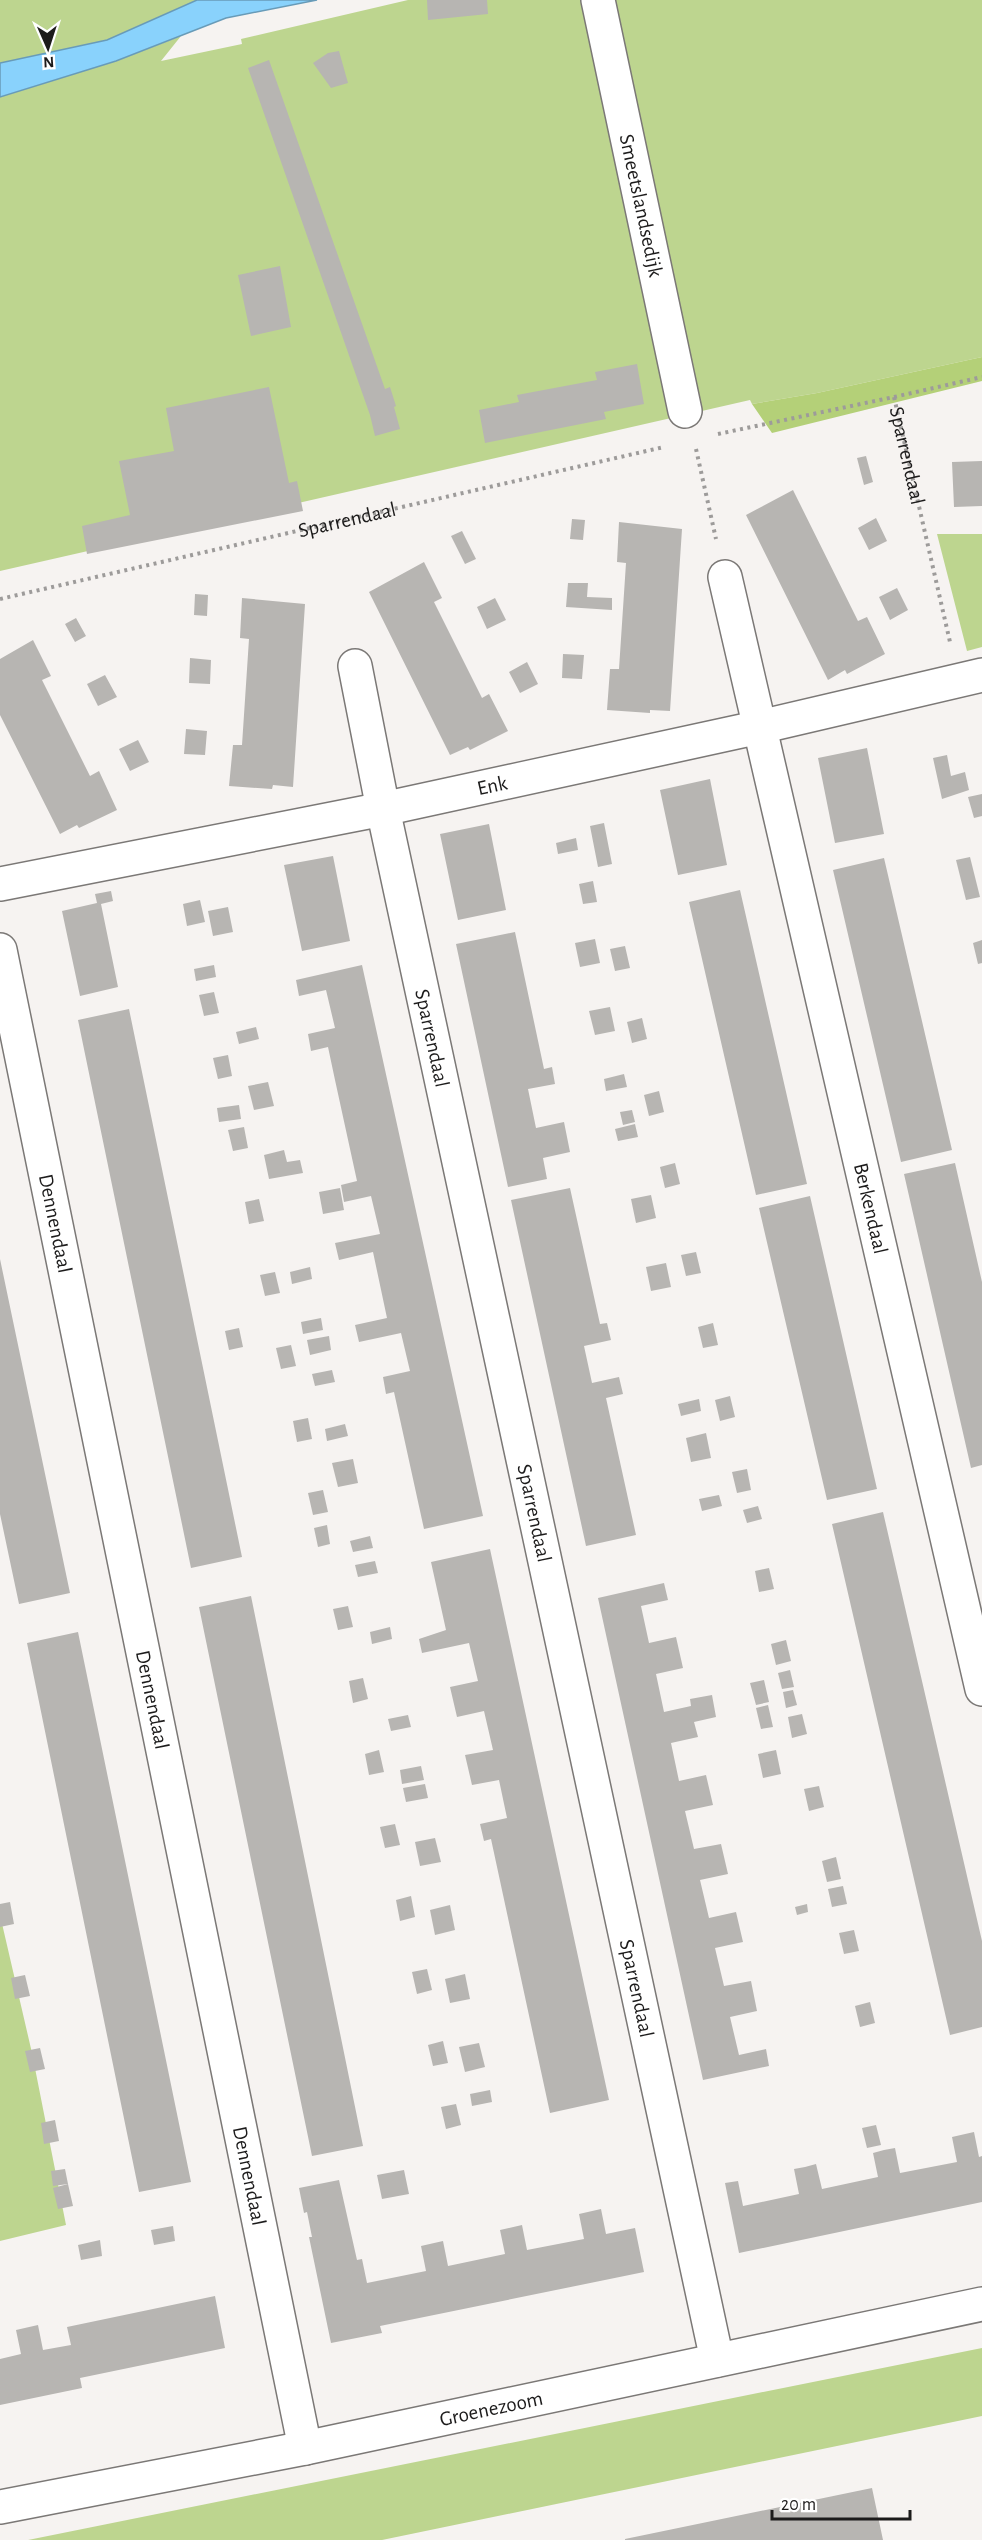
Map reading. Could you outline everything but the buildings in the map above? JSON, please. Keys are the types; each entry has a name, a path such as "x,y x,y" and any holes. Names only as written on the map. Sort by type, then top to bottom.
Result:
{"street":[{"name":"Smeetslandsedijk","path":"598,0 689,425"},
{"path":"725,577 760,727"},
{"name":"Sparrendaal","path":"355,666 383,809 717,2360"},
{"name":"Enk","path":"0,884 383,809 760,727 970,678"},
{"name":"Berkendaal","path":"760,727 982,1689"},
{"name":"Dennendaal","path":"0,950 305,2448"},
{"name":"Groenezoom","path":"0,2507 305,2448 982,2304"}],"path":[{"path":"894,397 982,377"},
{"name":"Sparrendaal","path":"0,599 689,425 894,397 970,678"},
{"path":"689,425 725,577"}],"green space":[{"path":"0,0 197,0 107,40 0,63"},
{"path":"408,0 982,0 982,357 817,393 752,404 750,400 0,571 0,97 116,61 181,36 161,61 242,44 241,39"},
{"path":"982,357 982,381 772,433 752,404 817,393"},
{"path":"937,534 982,534 982,647 967,651"},
{"path":"0,1915 32,2053 66,2225 0,2241"},
{"path":"982,2348 982,2416 382,2540 28,2540"}],"water":[{"path":"197,0 317,0 226,18 116,61 0,97 0,63 107,40"}]}
